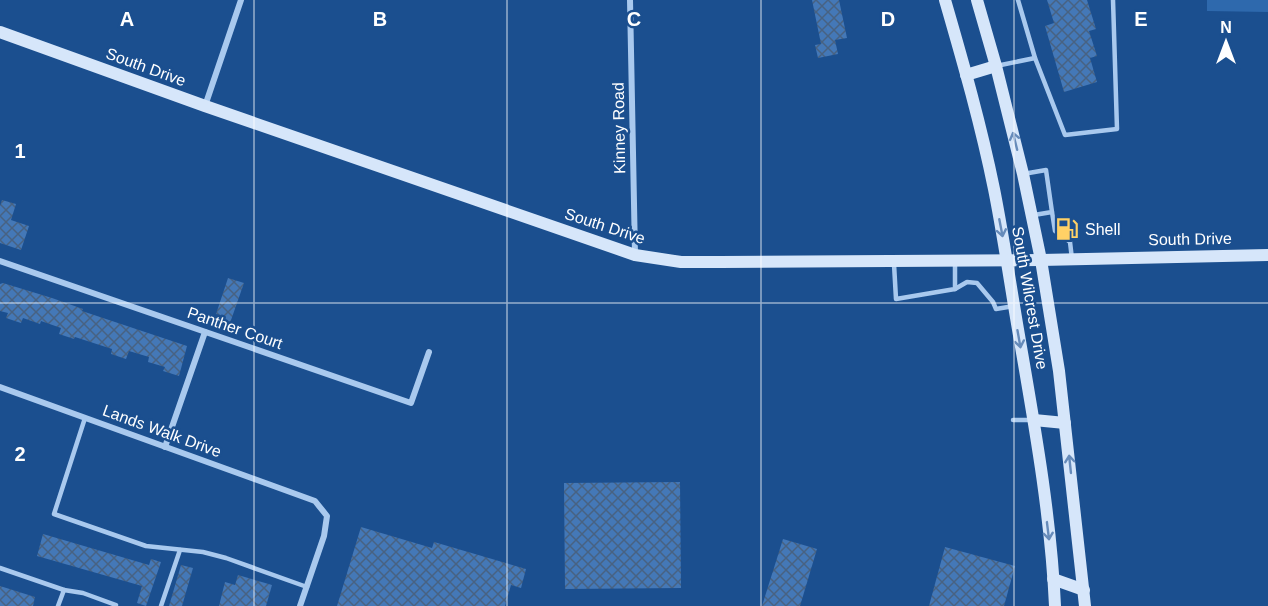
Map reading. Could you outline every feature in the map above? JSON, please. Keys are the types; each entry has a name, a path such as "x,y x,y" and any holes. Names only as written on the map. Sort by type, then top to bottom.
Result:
{"main road":[{"name":"South Wilcrest Drive","path":"945,0 993,186 1007,260 1034,420 1055,606"},
{"name":"South Wilcrest Drive","path":"977,0 1023,174 1041,260 1065,423 1085,606"},
{"name":"South Drive","path":"0,32 205,106 635,255 681,262 1041,260 1268,255"},
{"path":"966,75 996,66"},
{"path":"1034,420 1065,423"},
{"path":"1053,579 1084,590"}],"street":[{"path":"205,106 241,0"},
{"name":"Kinney Road","path":"630,0 635,255"},
{"name":"Panther Court","path":"0,261 411,403 429,352"},
{"path":"165,447 205,332"},
{"name":"Lands Walk Drive","path":"0,387 315,501 327,516 324,536 307,587"},
{"path":"300,606 307,587"}],"lane":[{"path":"1018,0 1035,58 1065,135 1117,129 1113,0"},
{"path":"996,66 1035,58"},
{"path":"1023,174 1046,170 1055,231 1070,242 1072,259"},
{"path":"1032,215 1052,212"},
{"path":"955,260 955,289"},
{"path":"894,261 896,299 955,289 967,282 977,283 996,309 1014,306"},
{"path":"85,418 54,514 146,546 203,552 226,558 307,587"},
{"path":"1013,420 1034,420"},
{"path":"161,606 180,550"},
{"path":"0,568 116,605"},
{"path":"58,606 64,590"}],"shaded area":[{"path":"1207,0 1268,0 1268,12 1207,11"}],"building":[{"path":"812,0 839,0 847,38 835,40 838,54 818,58 815,45 821,44"},
{"path":"1047,0 1087,0 1096,29 1089,31 1097,56 1090,58 1097,82 1064,92 1045,26 1054,23"},
{"path":"2,200 16,204 11,220 29,226 21,250 0,243"},
{"path":"228,278 244,283 230,323 218,319 220,315 216,314"},
{"path":"3,283 187,346 179,376 163,371 165,367 148,362 149,357 129,351 126,359 111,354 112,349 59,334 61,328 41,321 40,324 23,318 21,323 6,318 8,313 0,311 0,284"},
{"path":"680,482 681,588 565,589 564,483"},
{"path":"361,527 432,548 434,542 526,569 521,588 511,585 505,606 337,606"},
{"path":"43,534 149,565 151,559 161,562 146,606 137,603 142,586 37,556"},
{"path":"783,539 817,549 800,606 762,606"},
{"path":"945,547 1015,566 1004,606 929,606"},
{"path":"181,565 193,568 182,606 169,606"},
{"path":"238,575 272,585 266,606 219,606 225,582 235,585"},
{"path":"0,586 35,597 33,606 0,606"}],"place":[{"name":"Shell","path":"1067,229"}]}
